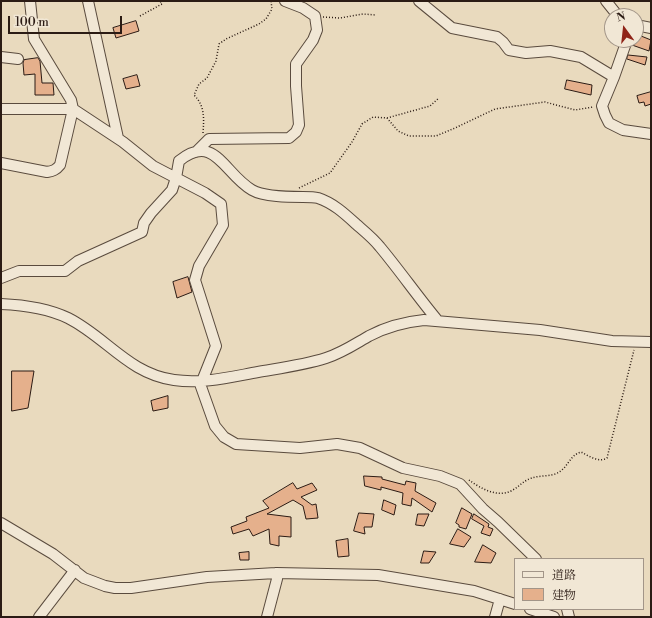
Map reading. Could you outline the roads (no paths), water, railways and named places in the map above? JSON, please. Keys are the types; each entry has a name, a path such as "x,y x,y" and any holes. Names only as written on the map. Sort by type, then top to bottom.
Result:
{"street":[{"path":"1,163 47,172 53,172 57,169 60,165 73,109 71,100 34,39 30,1"},
{"path":"88,1 118,138"},
{"path":"198,151 210,139 289,138 296,132 300,125 296,86 296,64 317,30 315,16 303,8 285,1"},
{"path":"419,1 452,28 497,37 509,50 526,53 550,51 581,57 614,77"},
{"path":"624,48 602,106 604,116 609,123 623,130 651,134"},
{"path":"1,57 18,59"},
{"path":"1,109 73,109 118,138 154,166 205,193 221,204 223,225 199,266 195,280 216,346 200,381 215,426 224,437 236,444 300,448 338,444 360,448 403,468 440,476 460,484 482,509 498,522 535,558"},
{"path":"1,278 19,271 64,271 78,261 142,232 144,223 151,213 172,190 179,161 187,154 205,150 214,154 240,182 254,191 279,196 317,198 334,205 375,241 438,321"},
{"path":"1,304 24,305 42,309 68,318 87,330 129,362 155,376 173,380 200,381 294,366 326,358 390,327 407,322 424,320 540,330 612,341 651,342"},
{"path":"1,523 53,554 84,578 115,588 131,588 207,577 276,573 378,575 474,591 514,604"},
{"path":"39,617 75,570"},
{"path":"267,617 277,579 276,573"},
{"path":"495,617 500,599"},
{"path":"533,610 554,617"}]}
